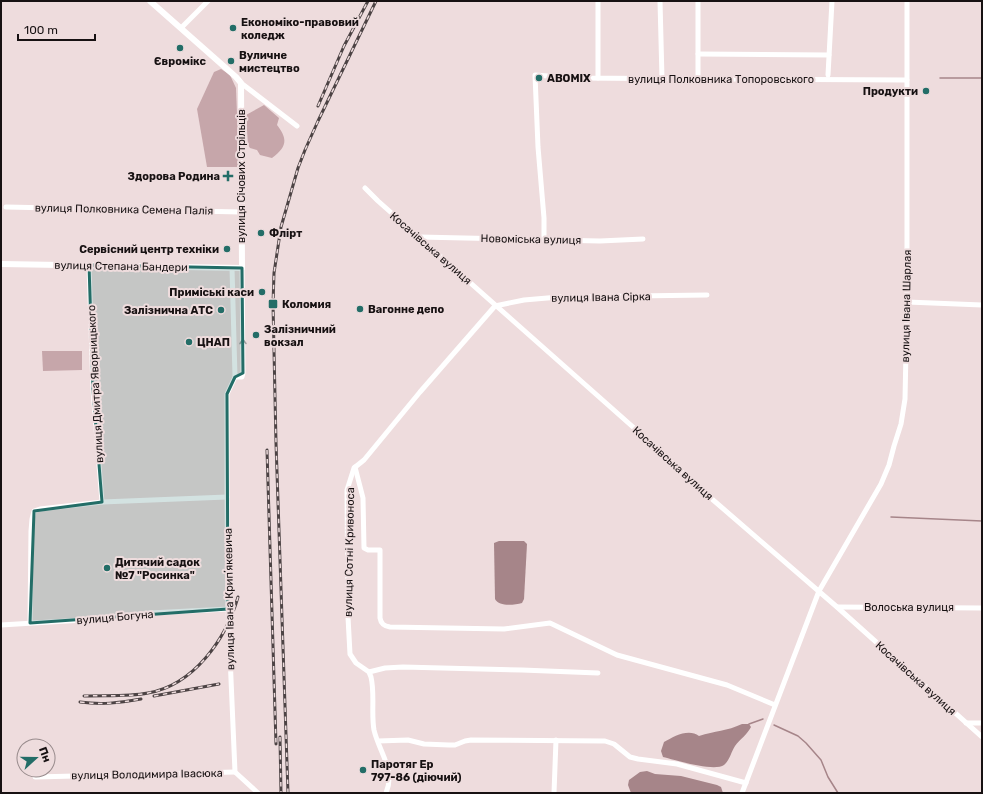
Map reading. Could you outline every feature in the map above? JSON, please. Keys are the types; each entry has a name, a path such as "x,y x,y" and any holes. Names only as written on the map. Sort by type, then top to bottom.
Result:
{"street":[{"path":"150,1 241,83 297,126"},
{"path":"181,28 208,1"},
{"path":"598,1 598,78"},
{"path":"660,1 662,79"},
{"path":"698,1 698,78"},
{"path":"828,75 832,1"},
{"name":"вулиця Івана Шарлая","path":"742,793 819,591 880,484 888,465 901,424 905,400 907,302 907,1"},
{"path":"698,54 829,54"},
{"name":"вулиця Полковника Топоровського","path":"544,239 535,75 574,78 907,80"},
{"name":"вулиця Січових Стрільців","path":"241,83 242,268"},
{"name":"Косачівська вулиця","path":"365,188 378,202 642,435 705,493 819,591 982,737"},
{"name":"вулиця Полковника Семена Палія","path":"6,207 241,212"},
{"name":"Новоміська вулиця","path":"419,237 600,241 643,239"},
{"name":"вулиця Степана Бандери","path":"1,264 242,268"},
{"name":"вулиця Дмитра Яворницького","path":"89,265 93,390 102,502"},
{"path":"232,268 235,378 242,377 243,373 242,268"},
{"name":"вулиця Івана Сірка","path":"495,306 545,298 708,295"},
{"path":"907,302 982,305"},
{"name":"вулиця Сотні Кривоноса","path":"369,672 354,660 350,654 349,646 347,493 355,467 364,460 420,392 495,306"},
{"name":"вулиця Івана Крипʼякевича","path":"235,378 227,394 228,609 235,772"},
{"path":"355,467 363,498 364,548 368,550 380,550 380,622 385,626 504,629 550,623 622,657 727,685 775,705"},
{"path":"30,622 31,531 34,511 40,508 102,502 227,497"},
{"name":"Волоська вулиця","path":"837,607 982,608"},
{"name":"вулиця Богуна","path":"1,625 30,622 83,620 150,613 228,609"},
{"path":"386,793 390,776 374,725 373,688 369,672 385,668 402,667 598,673"},
{"path":"966,723 982,724"},
{"path":"378,741 408,740 424,744 449,745 455,745 471,740 556,740 610,742 630,757 677,764 746,783"},
{"path":"554,793 556,740"},
{"path":"235,772 258,793"},
{"name":"вулиця Володимира Івасюка","path":"56,776 235,772"}],"highlighted area":[{"path":"89,265 242,268 243,373 235,377 227,394 228,609 30,623 34,511 102,502 93,390"}],"shaded area":[{"path":"221,69 230,75 236,88 239,167 207,167 197,109 214,72"},
{"path":"264,105 279,118 277,125 281,130 284,139 281,150 272,158 260,155 257,150 250,148 248,145 246,115"},
{"path":"42,351 82,351 82,370 43,371"},
{"path":"499,541 524,541 527,544 524,599 522,603 511,605 503,604 497,602 495,599 494,543"},
{"path":"742,724 749,724 751,727 735,746 728,761 724,765 719,767 703,766 663,757 661,751 664,742 677,735 691,733 699,736"},
{"path":"647,771 655,774 681,776 717,785 721,787 723,793 631,793 628,785 629,780 640,772"}],"waterway":[{"path":"940,78 982,78"},
{"path":"891,517 982,521"},
{"path":"749,724 763,719"},
{"path":"774,725 798,736 806,743 821,760 828,777 838,793"}],"railway":[{"path":"318,106 344,46 368,1"},
{"path":"288,793 276,443 273,304 274,273 281,227 298,168 318,121 376,1"},
{"path":"267,450 276,744"},
{"path":"84,696 148,693 165,688 180,681 206,658 216,644 233,613 238,597"},
{"path":"154,696 219,684"},
{"path":"80,702 110,703 141,699"},
{"path":"280,737 281,793"}],"place":[{"name":"Економіко-правовий коледж","path":"233,28"},
{"name":"Євромікс","path":"180,48"},
{"name":"Вуличне мистецтво","path":"231,61"},
{"name":"ABOMIX","path":"539,78"},
{"name":"Продукти","path":"926,91"},
{"name":"Здорова Родина","path":"228,176"},
{"name":"Флірт","path":"261,233"},
{"name":"Сервісний центр техніки","path":"227,249"},
{"name":"Приміські каси","path":"262,292"},
{"name":"Коломия","path":"273,304"},
{"name":"Вагонне депо","path":"360,309"},
{"name":"Залізнична АТС","path":"221,310"},
{"name":"Залізничний вокзал","path":"256,335"},
{"name":"ЦНАП","path":"189,342"},
{"name":"Дитячий садок №7 \"Росинка\"","path":"107,568"},
{"name":"Паротяг Ер 797-86 (діючий)","path":"363,770"}]}
